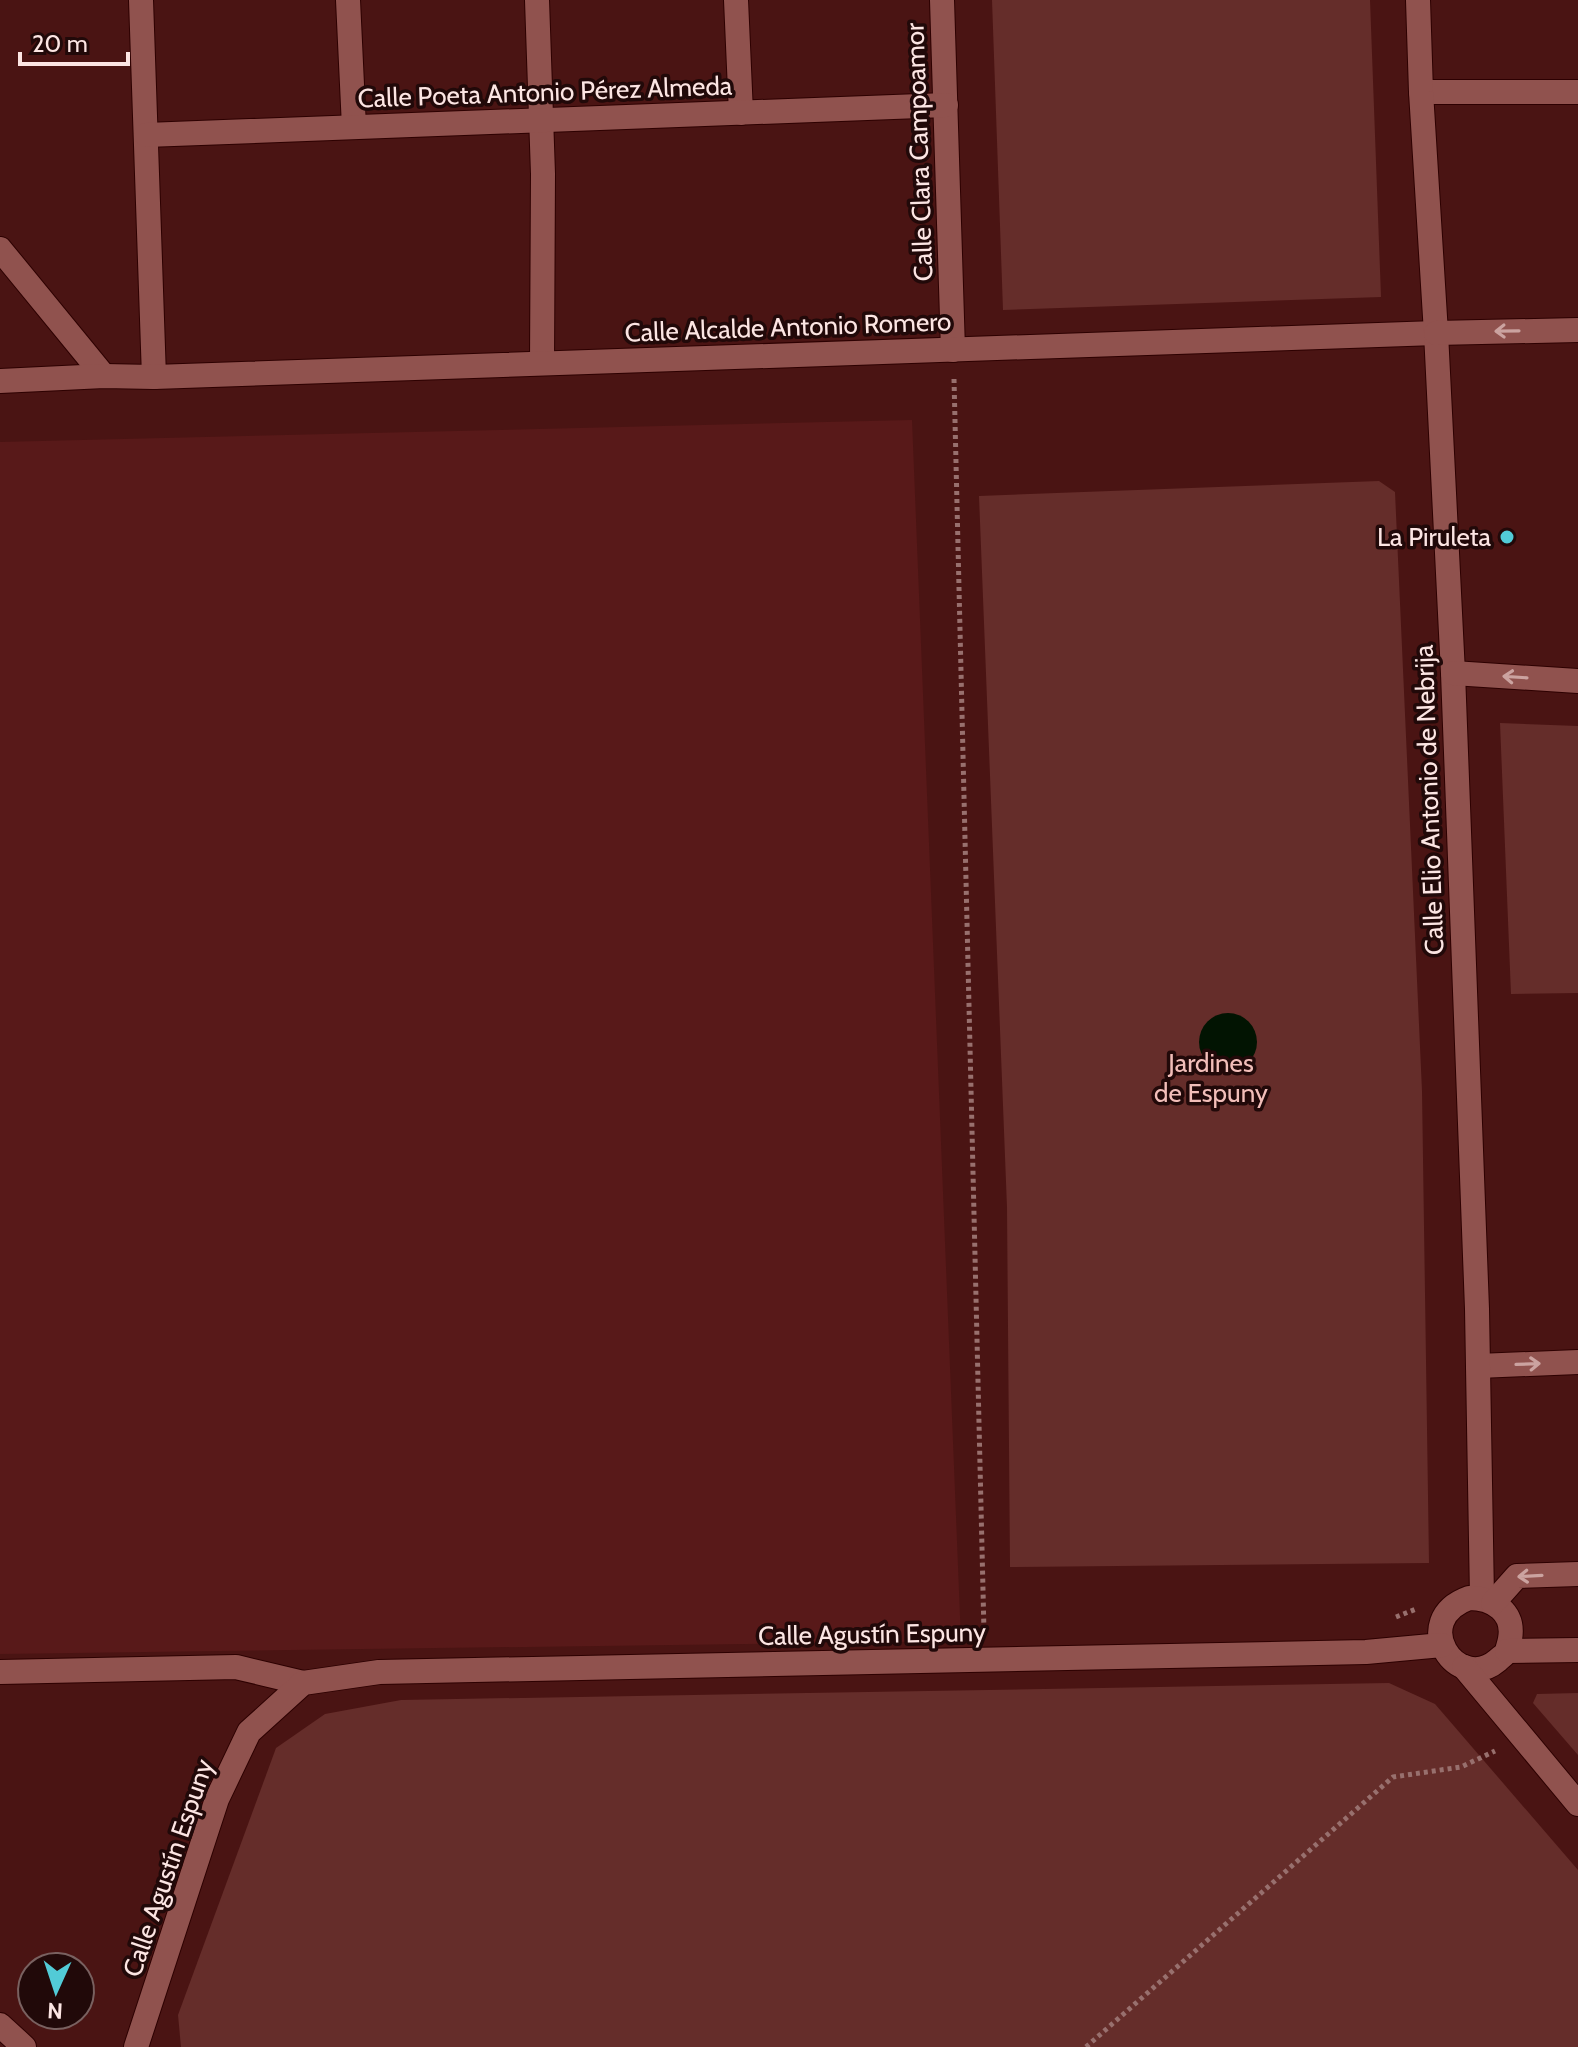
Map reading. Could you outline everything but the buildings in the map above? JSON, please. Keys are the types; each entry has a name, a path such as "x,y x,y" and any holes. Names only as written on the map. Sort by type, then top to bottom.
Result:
{"street":[{"path":"141,0 154,377"},
{"path":"348,0 354,127"},
{"path":"537,0 542,363"},
{"path":"736,0 741,113"},
{"name":"Calle Clara Campoamor","path":"942,0 953,350"},
{"name":"Calle Elio Antonio de Nebrija","path":"1418,0 1453,673 1488,1600"},
{"path":"1421,92 1578,92"},
{"name":"Calle Poeta Antonio Pérez Almeda","path":"146,135 946,105"},
{"path":"0,249 104,376"},
{"name":"Calle Alcalde Antonio Romero","path":"0,381 1578,330"},
{"path":"1453,673 1578,681"},
{"path":"1478,1366 1578,1362"},
{"path":"1488,1600 1517,1576 1578,1574"},
{"path":"1469,1598 1488,1600 1503,1610 1509,1621 1511,1633 1507,1651 1492,1665 1478,1669 1464,1667 1454,1662 1442,1645 1442,1621 1457,1602 1469,1598"},
{"name":"Calle Agustín Espuny","path":"0,1672 236,1667 303,1683 379,1672 1366,1652 1442,1645"},
{"path":"1507,1651 1578,1650"},
{"path":"1464,1667 1578,1804"},
{"name":"Calle Agustín Espuny","path":"136,2047 217,1799 249,1732 303,1683"},
{"path":"0,2025 24,2047"}],"path":[{"path":"953,350 985,1660"},
{"path":"1393,1618 1421,1607"},
{"path":"1086,2047 1393,1777 1461,1767 1524,1739"}],"shaded area":[{"path":"912,420 961,1641 0,1654 0,442"},
{"path":"1228,1013 1249,1021 1257,1042 1249,1063 1228,1071 1207,1063 1199,1042 1207,1021"}],"green space":[{"path":"992,0 1370,0 1381,297 1003,310"},
{"name":"Jardines de Espuny","path":"1379,481 1395,492 1422,1091 1429,1563 1010,1567 1007,1207 979,496"},
{"path":"1500,723 1578,726 1578,993 1511,994"},
{"path":"1389,1683 1435,1704 1578,1870 1578,2047 181,2047 178,2015 276,1748 325,1714 401,1700"},
{"path":"1578,1693 1578,1755 1533,1703 1537,1694"}],"place":[{"name":"La Piruleta","path":"1507,537"}]}
